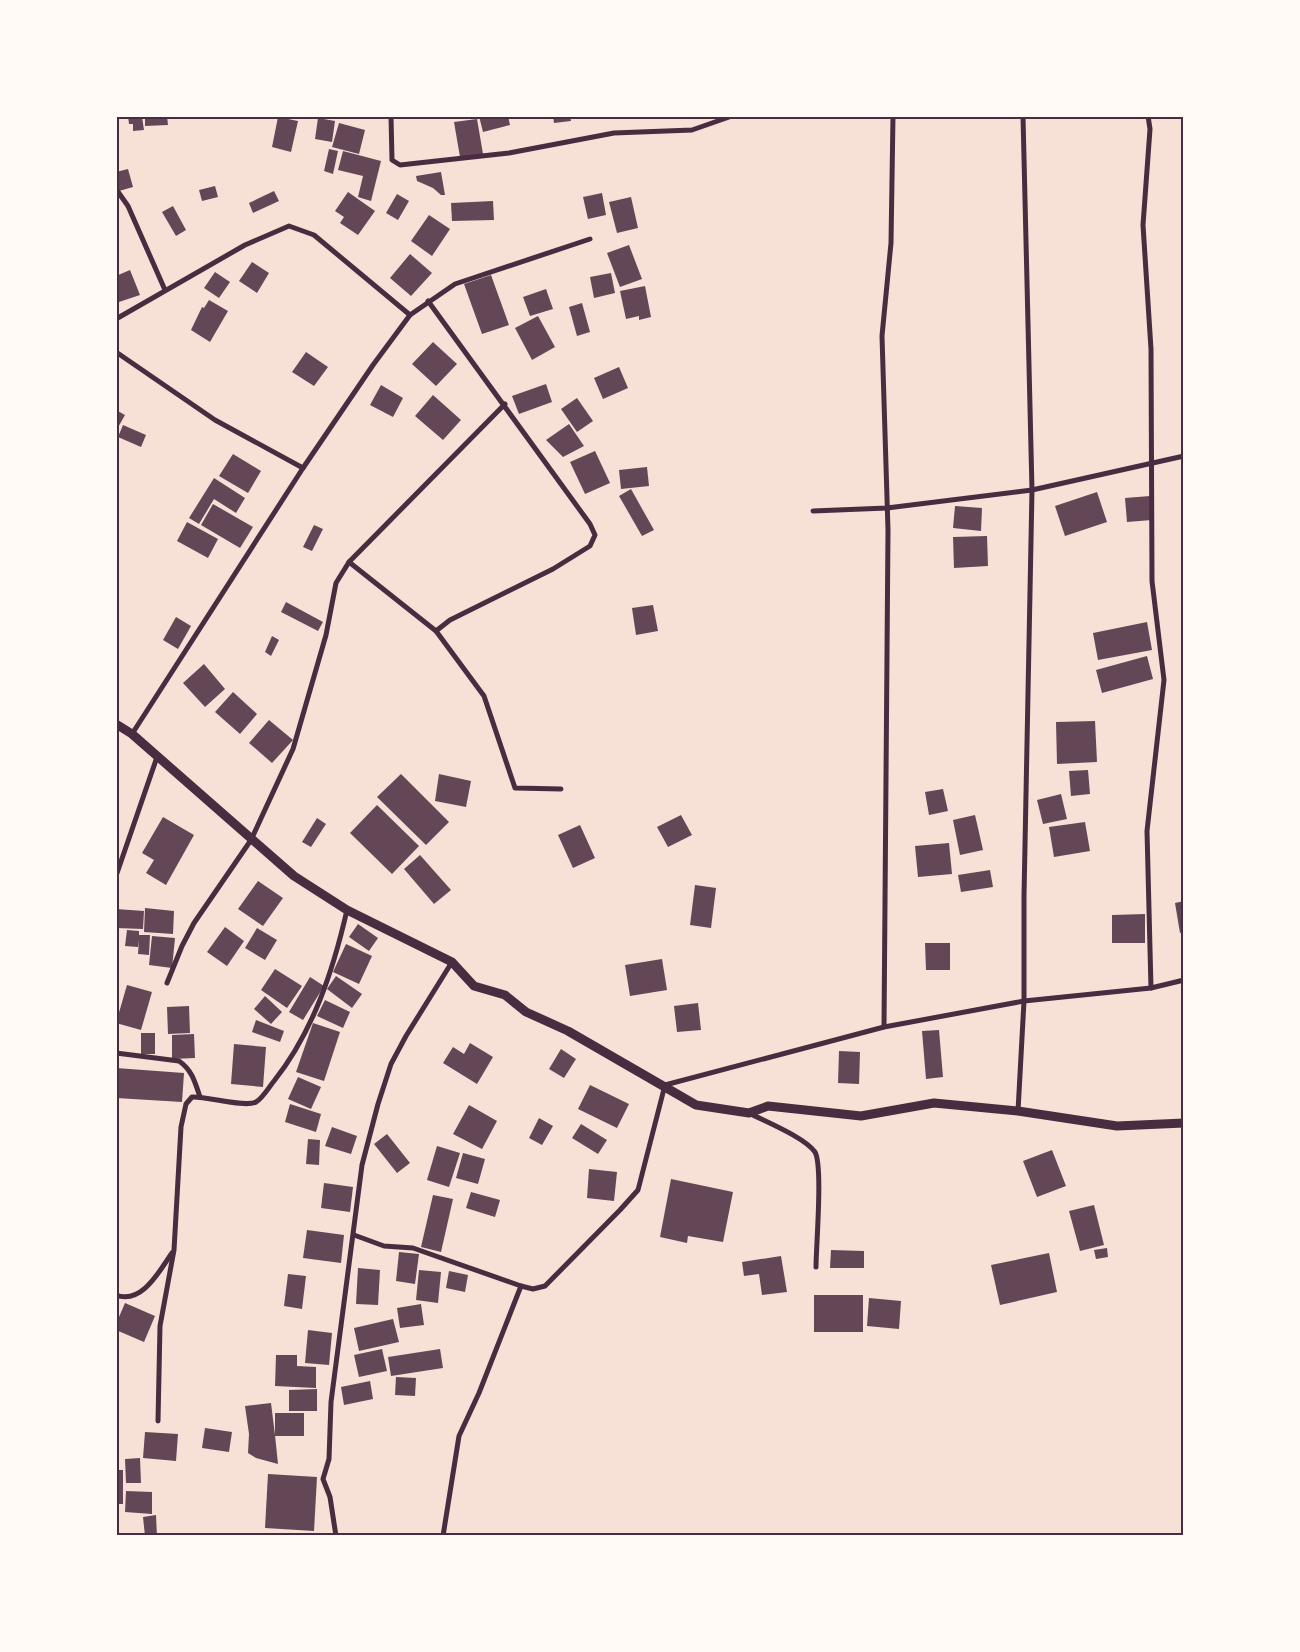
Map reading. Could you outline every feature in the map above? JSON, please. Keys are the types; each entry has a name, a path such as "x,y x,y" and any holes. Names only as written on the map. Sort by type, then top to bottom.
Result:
{"street":[{"path":"391,116 392,160 400,165 509,154 614,133 692,130 732,116"},
{"path":"884,1027 887,508 882,336 890,243 893,116"},
{"path":"1018,1111 1024,1001 1024,896 1032,490 1023,116"},
{"path":"1148,116 1150,130 1143,225 1151,349 1153,464 1152,581 1164,680 1147,831 1151,988"},
{"path":"116,189 128,206 165,290"},
{"path":"116,319 245,246 289,226 314,235 410,316"},
{"path":"132,734 303,468 373,365 410,316 428,301 455,284 590,239"},
{"path":"428,301 505,404 590,524 594,535 590,546 553,570 450,620 436,631"},
{"path":"116,352 215,420 303,468"},
{"path":"167,983 182,946 194,923 251,840 292,749 326,635 336,583 349,562 505,404"},
{"path":"813,511 887,508 1032,490 1184,456"},
{"path":"349,562 436,631 484,696 515,788 561,789"},
{"path":"116,724 132,734 294,876 347,910 452,962 474,986 505,995 526,1012 568,1031 696,1105 749,1113 802,1141 815,1153 819,1170 816,1267"},
{"path":"116,876 158,757"},
{"path":"158,1421 160,1326 174,1250 181,1127 186,1104 192,1097 200,1096 247,1104 256,1102 286,1065 321,998 340,939 347,910"},
{"path":"336,1536 330,1497 323,1479 329,1459 331,1402 362,1165 378,1104 392,1064 406,1036 452,962"},
{"path":"665,1086 884,1027 1024,1001 1151,988 1184,980"},
{"path":"116,1053 179,1061 186,1066 193,1076 200,1096"},
{"path":"354,1235 384,1246 413,1248 521,1286 533,1289 545,1286 638,1190 665,1086"},
{"path":"749,1113 768,1106 861,1116 934,1103 1018,1111 1117,1126 1184,1123"},
{"path":"116,1296 123,1298 140,1293 156,1277 174,1250"},
{"path":"443,1536 459,1436 479,1393 521,1286"}],"building":[{"path":"128,116 142,117 144,130 133,131 133,124 129,124"},
{"path":"145,116 167,116 168,125 145,126"},
{"path":"479,116 508,116 510,125 483,132"},
{"path":"553,116 570,116 571,121 554,123"},
{"path":"278,117 298,121 291,152 272,147"},
{"path":"318,118 335,121 332,142 315,139"},
{"path":"477,119 483,154 460,157 454,122"},
{"path":"339,123 365,130 359,154 332,147"},
{"path":"329,149 338,151 333,174 324,171"},
{"path":"343,151 381,161 371,201 358,197 363,176 338,170"},
{"path":"128,169 133,187 119,191 116,172"},
{"path":"441,172 445,195 441,195 433,188 417,181 416,176"},
{"path":"215,186 218,197 202,201 199,190"},
{"path":"274,191 279,201 253,213 249,203"},
{"path":"348,192 375,211 358,235 340,223 344,217 335,211"},
{"path":"602,193 606,215 588,219 583,197"},
{"path":"397,194 409,201 398,220 386,213"},
{"path":"631,197 638,228 617,233 609,202"},
{"path":"493,201 494,220 452,221 451,203"},
{"path":"173,206 186,230 176,236 162,212"},
{"path":"429,215 450,229 432,256 411,241"},
{"path":"629,245 642,279 620,287 607,253"},
{"path":"410,254 432,273 411,296 390,278"},
{"path":"252,262 269,273 257,293 239,281"},
{"path":"130,270 140,295 119,302 116,295 116,276"},
{"path":"215,272 230,282 219,298 204,288"},
{"path":"611,273 615,293 594,298 590,277"},
{"path":"491,275 509,325 482,334 464,284"},
{"path":"645,286 651,317 639,320 639,316 626,319 620,291"},
{"path":"546,289 553,309 530,316 523,297"},
{"path":"209,300 228,311 210,342 191,330 202,307 204,308"},
{"path":"582,303 590,332 577,336 569,307"},
{"path":"538,316 555,347 532,360 515,328"},
{"path":"433,342 457,364 436,386 412,364"},
{"path":"306,352 328,367 314,386 292,372"},
{"path":"619,367 628,388 603,399 594,378"},
{"path":"546,384 552,402 519,414 512,396"},
{"path":"381,385 403,398 393,417 370,405"},
{"path":"433,395 461,420 443,440 415,416"},
{"path":"577,398 593,421 577,432 561,409"},
{"path":"116,410 125,415 116,431"},
{"path":"569,424 584,446 563,457 546,440"},
{"path":"123,425 146,435 141,447 118,437"},
{"path":"595,451 610,483 585,494 570,462"},
{"path":"233,454 261,471 248,493 219,476"},
{"path":"647,467 649,486 621,489 619,470"},
{"path":"214,478 245,498 236,513 214,499 199,524 189,518"},
{"path":"631,489 654,530 642,536 619,496"},
{"path":"1097,492 1107,522 1065,536 1055,506"},
{"path":"1150,496 1152,520 1127,522 1125,498"},
{"path":"213,504 253,527 240,548 201,525"},
{"path":"955,506 982,508 981,531 953,528"},
{"path":"187,522 218,539 208,558 177,541"},
{"path":"314,525 323,529 312,551 303,547"},
{"path":"987,536 988,566 954,568 953,537"},
{"path":"286,602 323,622 318,631 281,612"},
{"path":"653,605 658,631 636,635 632,608"},
{"path":"176,617 191,626 178,649 163,640"},
{"path":"1147,622 1152,650 1098,660 1093,633"},
{"path":"272,636 279,640 271,656 265,652"},
{"path":"1147,656 1153,679 1102,693 1096,670"},
{"path":"204,664 225,689 205,707 183,683"},
{"path":"233,692 257,714 240,734 215,712"},
{"path":"269,720 293,740 272,763 249,743"},
{"path":"1095,721 1097,762 1057,764 1056,722"},
{"path":"1088,770 1090,794 1071,796 1069,771"},
{"path":"401,774 449,822 426,845 377,797"},
{"path":"439,774 471,781 466,807 435,801"},
{"path":"943,789 948,811 929,815 925,792"},
{"path":"1061,794 1067,819 1043,824 1037,800"},
{"path":"377,805 419,846 392,874 350,833"},
{"path":"681,815 692,835 668,847 657,827"},
{"path":"975,815 983,850 960,855 953,820"},
{"path":"163,817 194,835 166,885 146,873 154,860 142,853"},
{"path":"317,818 326,824 311,847 302,842"},
{"path":"1085,822 1090,851 1054,857 1049,827"},
{"path":"580,825 595,858 573,868 558,835"},
{"path":"949,843 952,874 918,877 915,846"},
{"path":"420,855 451,890 434,904 404,869"},
{"path":"990,870 993,887 961,892 958,875"},
{"path":"258,881 283,898 263,926 238,909"},
{"path":"695,885 716,888 711,928 690,925"},
{"path":"1184,901 1184,932 1180,933 1175,903"},
{"path":"145,908 174,911 173,934 144,932"},
{"path":"116,909 144,911 143,929 116,928"},
{"path":"1145,914 1145,943 1112,943 1112,915"},
{"path":"358,924 378,938 369,951 349,937"},
{"path":"225,927 244,941 227,966 207,952"},
{"path":"257,928 277,940 265,960 245,948"},
{"path":"127,930 139,931 139,935 150,935 149,955 138,954 139,940 138,947 125,946"},
{"path":"152,936 175,938 172,968 149,965"},
{"path":"925,943 950,943 950,970 926,970"},
{"path":"346,944 372,956 359,984 333,972"},
{"path":"662,959 667,990 630,996 625,965"},
{"path":"275,969 302,986 287,1008 261,990"},
{"path":"336,976 362,994 352,1008 327,989"},
{"path":"310,977 324,986 303,1020 289,1012"},
{"path":"127,985 152,992 141,1030 116,1023"},
{"path":"265,996 282,1012 271,1024 254,1009"},
{"path":"325,1000 350,1012 343,1028 317,1016"},
{"path":"698,1003 701,1030 677,1032 674,1006"},
{"path":"189,1006 190,1033 168,1034 167,1007"},
{"path":"256,1020 284,1031 280,1042 252,1032"},
{"path":"313,1023 340,1032 324,1081 296,1072"},
{"path":"939,1030 943,1077 926,1079 922,1031"},
{"path":"141,1033 155,1033 155,1054 141,1054"},
{"path":"194,1034 195,1058 172,1059 172,1035"},
{"path":"470,1043 493,1057 477,1084 443,1063 453,1047 464,1054"},
{"path":"234,1044 266,1047 263,1087 231,1084"},
{"path":"561,1049 576,1059 564,1078 549,1069"},
{"path":"839,1051 860,1052 859,1084 838,1083"},
{"path":"116,1068 184,1073 182,1102 116,1098"},
{"path":"298,1077 321,1087 311,1109 288,1099"},
{"path":"590,1085 629,1104 617,1128 578,1109"},
{"path":"290,1104 321,1114 316,1132 285,1122"},
{"path":"469,1105 497,1121 482,1149 453,1134"},
{"path":"539,1118 553,1126 542,1145 529,1138"},
{"path":"581,1124 607,1140 598,1154 572,1138"},
{"path":"332,1127 357,1136 351,1154 325,1146"},
{"path":"387,1134 410,1163 397,1173 374,1144"},
{"path":"308,1139 320,1140 319,1165 306,1164"},
{"path":"437,1146 460,1153 449,1187 427,1180"},
{"path":"1052,1150 1066,1186 1037,1197 1023,1161"},
{"path":"463,1153 485,1159 478,1184 456,1178"},
{"path":"589,1169 617,1172 614,1201 587,1198"},
{"path":"671,1179 733,1192 723,1242 688,1236 687,1243 660,1237"},
{"path":"324,1183 353,1187 350,1212 321,1208"},
{"path":"471,1192 500,1200 495,1217 466,1208"},
{"path":"433,1195 453,1199 441,1252 421,1247"},
{"path":"1094,1205 1104,1245 1080,1251 1069,1211"},
{"path":"307,1230 344,1235 341,1263 303,1258"},
{"path":"1107,1248 1108,1257 1096,1259 1094,1250"},
{"path":"831,1250 864,1251 864,1268 830,1268"},
{"path":"399,1252 419,1254 415,1284 396,1281"},
{"path":"1049,1253 1057,1292 1000,1305 991,1265"},
{"path":"781,1256 787,1292 762,1295 759,1274 744,1276 742,1262"},
{"path":"358,1268 380,1270 378,1305 356,1304"},
{"path":"419,1270 441,1272 438,1303 416,1300"},
{"path":"449,1271 468,1275 465,1292 446,1288"},
{"path":"288,1274 306,1276 302,1309 284,1306"},
{"path":"814,1295 863,1295 863,1332 814,1332"},
{"path":"869,1298 901,1301 899,1329 867,1326"},
{"path":"125,1303 155,1316 144,1342 116,1330 116,1324"},
{"path":"421,1304 424,1325 400,1328 397,1308"},
{"path":"393,1319 399,1342 359,1351 354,1328"},
{"path":"308,1330 332,1333 329,1365 305,1363"},
{"path":"382,1349 387,1371 359,1377 354,1355"},
{"path":"440,1349 443,1368 391,1376 388,1357"},
{"path":"276,1355 297,1355 297,1366 316,1367 316,1388 275,1386"},
{"path":"396,1377 416,1378 415,1396 395,1395"},
{"path":"370,1381 373,1399 344,1405 341,1387"},
{"path":"317,1389 317,1411 289,1411 289,1390"},
{"path":"271,1403 278,1464 256,1458 248,1453 249,1434 245,1406"},
{"path":"275,1413 304,1413 304,1436 275,1436"},
{"path":"205,1428 232,1432 229,1452 202,1448"},
{"path":"145,1432 178,1434 176,1461 143,1458"},
{"path":"140,1458 141,1483 126,1483 125,1459"},
{"path":"116,1470 123,1470 123,1504 116,1504"},
{"path":"268,1474 317,1477 314,1531 265,1528"},
{"path":"126,1491 152,1492 152,1514 125,1512"},
{"path":"156,1515 157,1536 145,1536 143,1517"}]}
